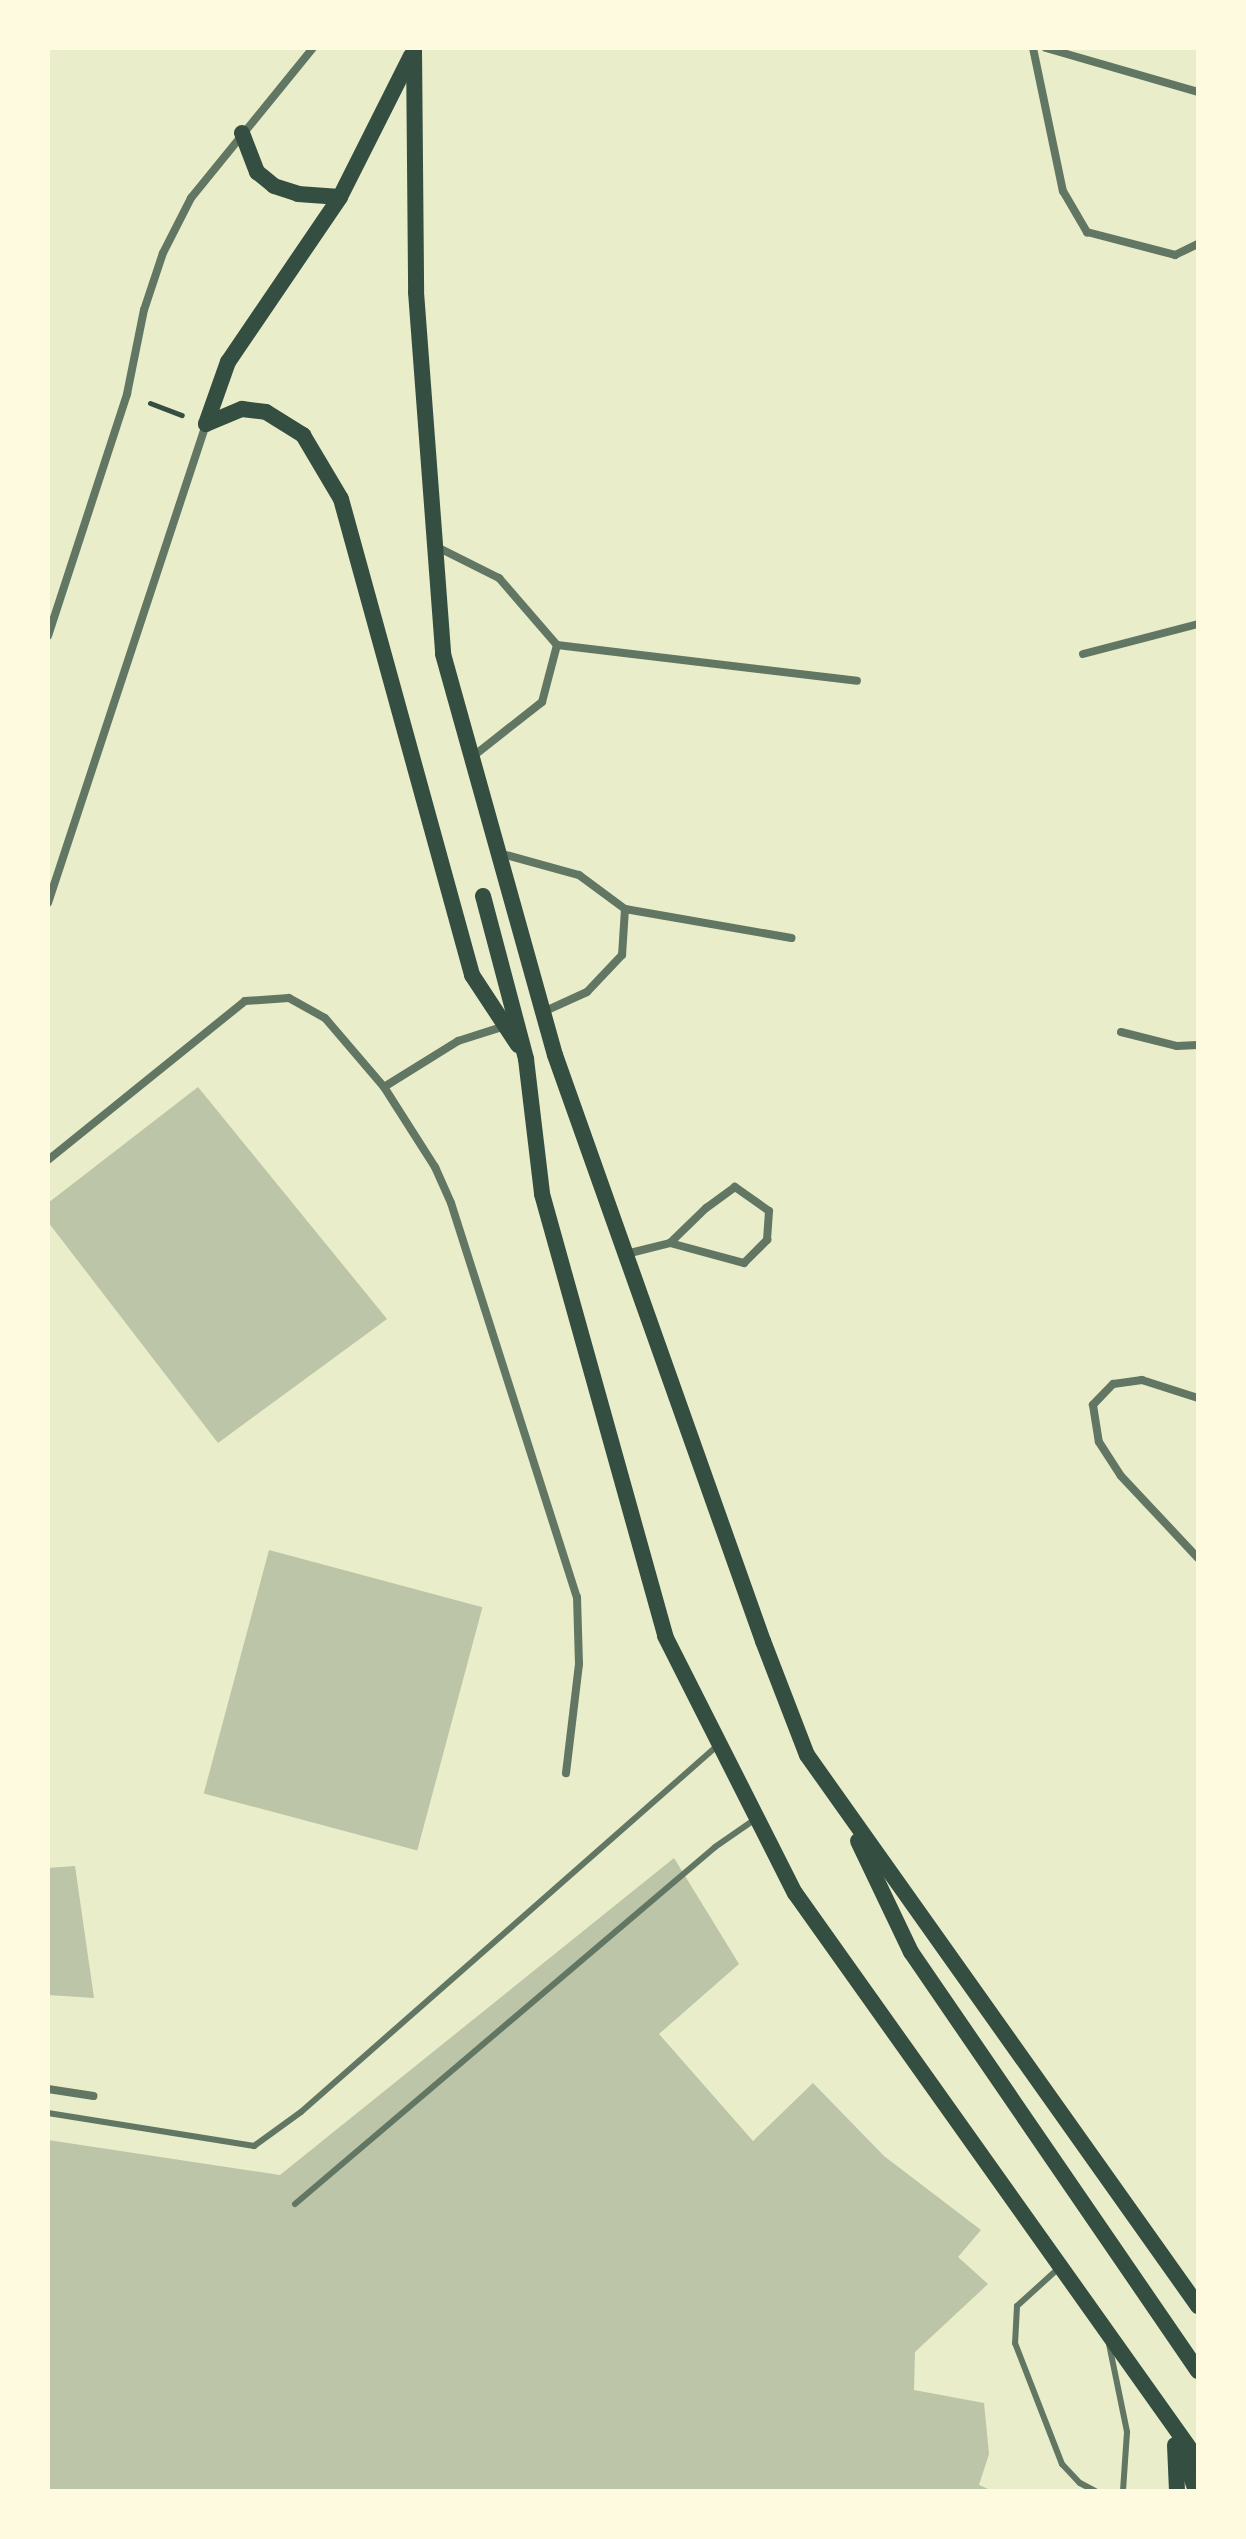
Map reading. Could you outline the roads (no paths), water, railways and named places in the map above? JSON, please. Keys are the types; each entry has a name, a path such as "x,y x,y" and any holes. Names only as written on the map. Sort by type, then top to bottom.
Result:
{"main road":[{"path":"206,424 228,362 340,197 413,50"},
{"path":"413,50 416,292 443,654 543,1012 625,1255 802,1741 838,1799 1198,2306"},
{"path":"242,133 257,172 274,186 298,194 340,197"},
{"path":"206,424 242,409 266,412 303,435 341,499 472,975 526,1059"},
{"path":"483,896 526,1059 542,1194 661,1621 795,1893 1198,2460"},
{"path":"838,1799 911,1952 1198,2371"},
{"path":"1174,2428 1177,2491"},
{"path":"1174,2428 1196,2491"}],"street":[{"path":"48,636 127,394 144,310 163,253 191,198 313,48"},
{"path":"1033,48 1063,191 1087,232 1175,255 1198,244"},
{"path":"1046,48 1198,92"},
{"path":"48,903 206,424"},
{"path":"434,546 499,578 557,645 857,681"},
{"path":"1083,654 1198,624"},
{"path":"472,757 542,702 557,645"},
{"path":"498,853 579,875 625,909 791,938"},
{"path":"543,1012 587,992 622,955 625,909"},
{"path":"48,1160 245,1001 289,998 325,1018 384,1087 421,1142 451,1203 577,1597 579,1664 566,1773"},
{"path":"384,1087 458,1041 505,1026"},
{"path":"1121,1032 1177,1046 1198,1045"},
{"path":"625,1255 670,1243 706,1208 735,1187 769,1211 767,1240 744,1263 670,1243"},
{"path":"1198,1398 1142,1380 1113,1384 1093,1405 1099,1442 1121,1476 1198,1558"},
{"path":"48,2089 93,2096"}],"lane":[{"path":"48,2113 254,2146 301,2112 720,1744"},
{"path":"295,2204 715,1847 757,1818"},
{"path":"1060,2267 1017,2306 1015,2343 1062,2464 1080,2483 1095,2491"},
{"path":"1107,2332 1127,2432 1123,2491"}]}
